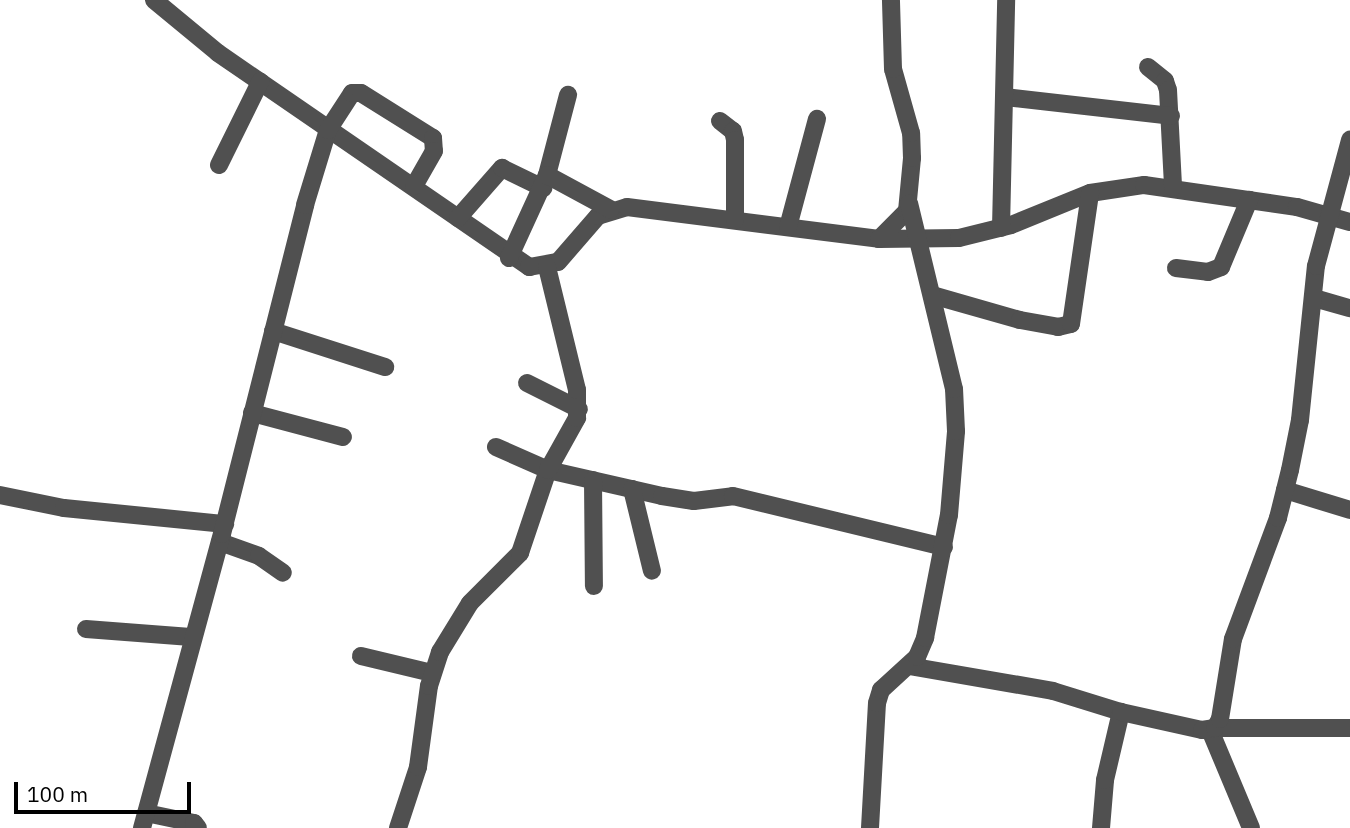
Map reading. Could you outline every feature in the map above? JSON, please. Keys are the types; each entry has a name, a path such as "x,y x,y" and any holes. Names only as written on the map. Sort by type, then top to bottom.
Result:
{"street":[{"path":"153,0 260,82 414,186 509,258 529,267 547,267 558,262 598,216 610,209 639,207 879,239 959,238 1001,228 1090,193 1124,185 1173,187 1350,222"},
{"path":"870,828 878,697 909,666 925,638 944,547 956,408 909,203 911,133 893,69 891,0"},
{"path":"1001,228 1006,0"},
{"path":"1148,67 1165,81 1171,116 1173,187"},
{"path":"219,165 260,82"},
{"path":"198,828 144,820 191,637 223,533 273,331 328,130 356,92 427,132 436,144 414,186"},
{"path":"509,258 545,181 568,95"},
{"path":"1005,97 1171,116"},
{"path":"788,227 817,118"},
{"path":"720,121 733,131 735,140 735,220"},
{"path":"1212,729 1222,711 1233,639 1285,490 1300,420 1314,298 1329,216 1350,140"},
{"path":"458,218 502,168 545,181 610,209"},
{"path":"932,295 1020,320 1058,327 1071,324 1090,193"},
{"path":"1175,268 1208,272 1221,267 1249,201"},
{"path":"879,239 903,219 909,203"},
{"path":"398,828 418,767 432,673 465,611 528,539 548,470 570,436 579,409 547,267"},
{"path":"1314,298 1350,308"},
{"path":"273,331 385,367"},
{"path":"527,383 579,409"},
{"path":"252,413 343,437"},
{"path":"495,447 548,470 632,489 694,500 733,496 944,547"},
{"path":"593,480 594,586"},
{"path":"632,489 652,571"},
{"path":"1285,490 1350,510"},
{"path":"0,495 223,533 283,573"},
{"path":"86,629 191,637"},
{"path":"361,656 432,673"},
{"path":"909,666 1053,691 1121,712 1212,729 1350,728"},
{"path":"1101,828 1105,780 1121,712"},
{"path":"1212,729 1251,828"}]}
